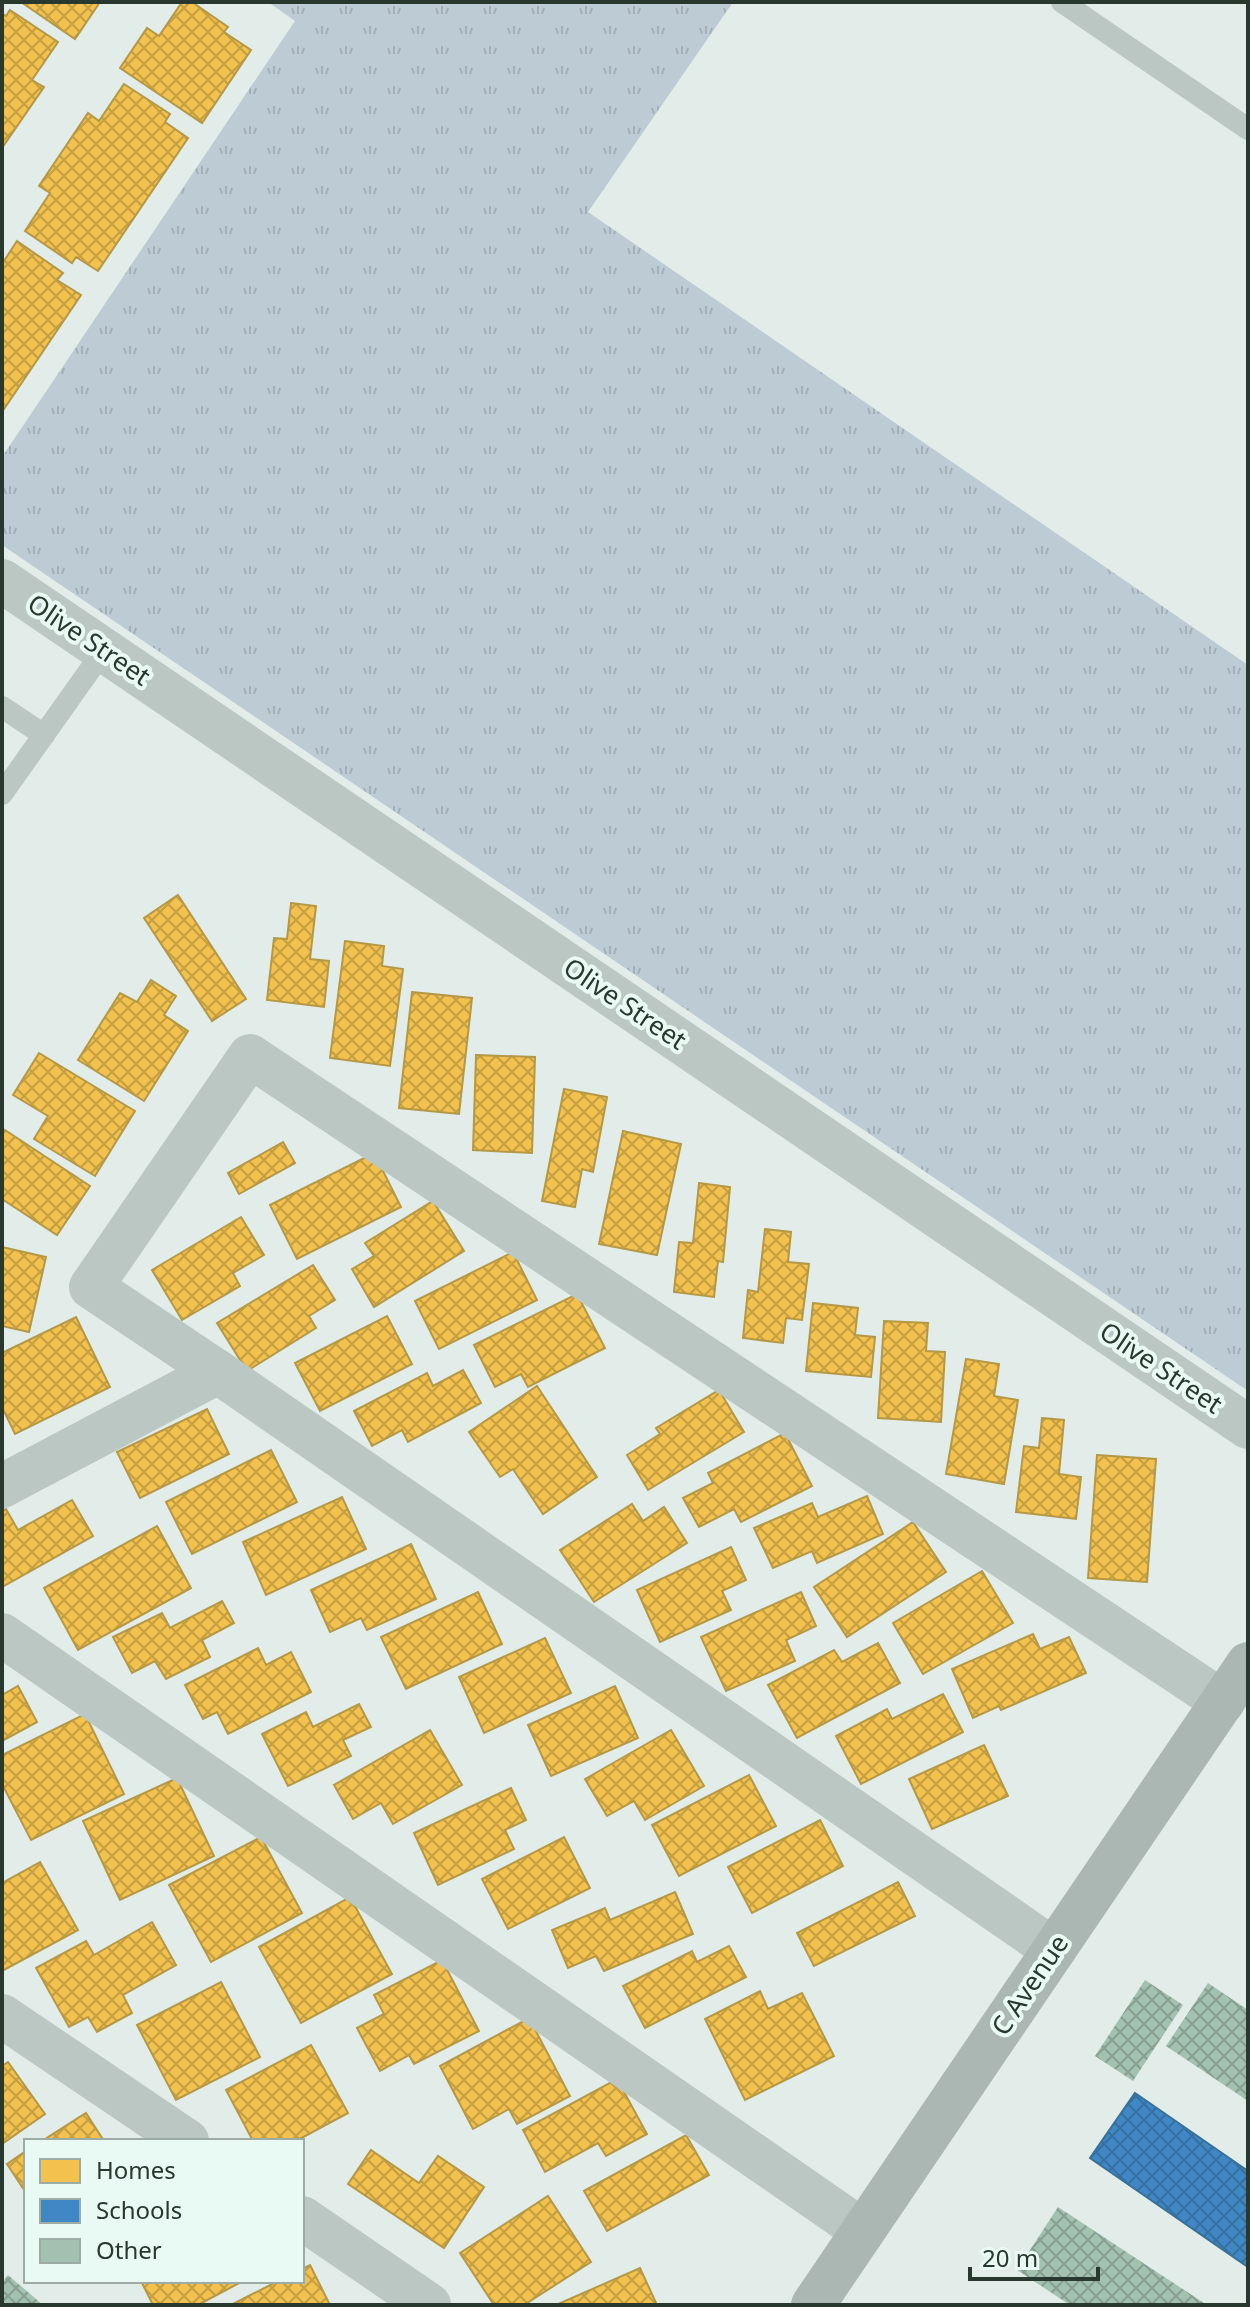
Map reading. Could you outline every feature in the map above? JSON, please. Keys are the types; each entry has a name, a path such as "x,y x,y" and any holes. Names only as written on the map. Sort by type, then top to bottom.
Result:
{"street":[{"name":"Olive Street","path":"2,581 1248,1427"},
{"path":"1054,1950 91,1287 250,1056 1223,1702"},
{"path":"2,1486 218,1372"},
{"path":"2,1635 863,2231"},
{"name":"C Avenue","path":"813,2305 1248,1664"},
{"path":"2,2016 184,2139"},
{"path":"304,2219 429,2305"}],"lane":[{"path":"1062,2 1248,129"},
{"path":"2,794 104,650"},
{"path":"2,707 44,735"}],"green space":[{"path":"268,2 733,2 588,212 1248,665 1248,1391 2,545 2,457 295,21"}],"building: Homes":[{"path":"21,2 100,2 75,39"},
{"path":"182,2 192,2 228,27 224,32 251,50 202,123 120,68 147,28 159,36"},
{"path":"10,10 58,42 32,80 44,87 2,148 2,14 6,16"},
{"path":"124,84 170,114 165,122 188,138 98,271 76,257 72,263 25,231 50,193 39,186 88,113 99,121"},
{"path":"17,241 63,273 57,280 81,295 2,412 2,264"},
{"path":"178,895 246,999 212,1021 144,918"},
{"path":"291,903 316,906 310,959 329,961 324,1007 267,1000 274,938 287,939"},
{"path":"345,941 384,946 382,966 403,969 390,1066 330,1058"},
{"path":"151,980 176,996 164,1015 188,1031 144,1101 78,1060 120,993 137,1002"},
{"path":"412,992 472,998 459,1114 399,1108"},
{"path":"39,1053 135,1111 95,1176 34,1139 48,1116 13,1095"},
{"path":"476,1055 535,1057 532,1153 473,1150"},
{"path":"564,1089 607,1097 593,1172 582,1169 575,1207 542,1201"},
{"path":"5,1130 90,1186 57,1235 2,1199 2,1135"},
{"path":"623,1131 681,1144 657,1255 599,1244"},
{"path":"283,1142 295,1163 239,1194 228,1173"},
{"path":"374,1153 401,1207 297,1259 270,1205"},
{"path":"699,1183 730,1187 723,1262 718,1261 714,1297 674,1292 679,1242 693,1243"},
{"path":"433,1201 464,1251 374,1307 352,1269 374,1256 365,1243"},
{"path":"241,1217 264,1255 233,1273 240,1286 182,1320 152,1270"},
{"path":"765,1229 791,1232 788,1262 809,1264 802,1320 786,1318 783,1343 743,1338 748,1290 758,1292"},
{"path":"2,1247 46,1257 29,1332 2,1326"},
{"path":"513,1252 537,1300 439,1349 415,1301"},
{"path":"313,1265 335,1300 309,1316 316,1328 247,1371 217,1323"},
{"path":"577,1294 605,1348 528,1387 521,1374 495,1387 474,1345"},
{"path":"813,1303 858,1308 855,1335 875,1337 871,1377 806,1371"},
{"path":"387,1316 412,1364 320,1411 295,1363"},
{"path":"76,1317 110,1387 15,1434 2,1407 2,1353"},
{"path":"884,1321 928,1323 926,1351 945,1352 941,1422 878,1418"},
{"path":"966,1359 999,1364 994,1396 1018,1400 1004,1484 946,1474"},
{"path":"463,1370 481,1403 408,1442 402,1430 372,1446 354,1411 427,1373 433,1386"},
{"path":"537,1386 597,1477 543,1514 513,1469 500,1477 469,1432"},
{"path":"719,1390 744,1432 648,1490 627,1455 660,1434 656,1428"},
{"path":"207,1409 229,1454 140,1498 117,1452"},
{"path":"1042,1418 1064,1420 1059,1474 1081,1477 1076,1519 1016,1512 1024,1446 1039,1448"},
{"path":"785,1433 812,1486 741,1522 734,1509 699,1527 683,1498 713,1483 708,1473"},
{"path":"271,1450 297,1502 192,1554 166,1502"},
{"path":"1097,1455 1156,1459 1147,1582 1088,1578"},
{"path":"867,1496 883,1534 817,1563 812,1551 773,1568 754,1528 812,1503 818,1517"},
{"path":"342,1497 366,1549 266,1595 243,1542"},
{"path":"72,1500 93,1536 2,1587 2,1511 6,1509 18,1530"},
{"path":"632,1504 643,1521 664,1507 687,1543 594,1602 560,1550"},
{"path":"913,1522 946,1572 847,1637 814,1587"},
{"path":"157,1526 191,1588 78,1650 44,1588"},
{"path":"411,1544 436,1599 367,1630 361,1618 330,1632 311,1590"},
{"path":"731,1547 746,1580 722,1591 731,1610 660,1642 637,1590"},
{"path":"982,1571 1013,1623 923,1674 893,1623"},
{"path":"478,1592 502,1644 406,1689 381,1637"},
{"path":"801,1592 816,1626 786,1640 795,1661 726,1691 701,1637"},
{"path":"222,1601 234,1623 202,1640 210,1657 166,1679 155,1661 132,1673 113,1637 162,1613 170,1628"},
{"path":"1033,1634 1040,1649 1069,1637 1086,1673 1001,1710 999,1706 973,1718 952,1669"},
{"path":"545,1638 571,1693 484,1733 459,1677"},
{"path":"878,1643 900,1683 797,1738 768,1685 834,1650 842,1662"},
{"path":"258,1648 266,1665 291,1652 311,1692 228,1734 217,1712 203,1719 185,1685"},
{"path":"18,1686 37,1722 2,1741 2,1695"},
{"path":"615,1686 638,1738 551,1776 528,1725"},
{"path":"943,1694 963,1732 861,1784 836,1736 887,1709 892,1719"},
{"path":"359,1704 371,1727 343,1740 351,1756 288,1786 262,1734 306,1712 313,1727"},
{"path":"85,1714 124,1794 31,1840 2,1784 2,1755"},
{"path":"430,1730 462,1785 393,1824 381,1803 353,1819 334,1785"},
{"path":"671,1730 704,1786 645,1820 634,1801 607,1816 585,1779"},
{"path":"984,1745 1008,1796 932,1829 909,1779"},
{"path":"749,1775 776,1826 679,1876 652,1825"},
{"path":"177,1778 214,1856 120,1900 83,1821"},
{"path":"511,1788 526,1820 505,1830 514,1849 438,1885 414,1833"},
{"path":"820,1820 843,1866 752,1913 728,1867"},
{"path":"261,1837 302,1913 211,1962 169,1885"},
{"path":"564,1837 590,1888 508,1929 482,1879"},
{"path":"40,1862 78,1930 2,1971 2,1883"},
{"path":"898,1882 915,1916 814,1966 797,1933"},
{"path":"675,1892 693,1934 604,1971 596,1956 568,1968 552,1930 605,1908 610,1920"},
{"path":"350,1897 392,1974 301,2023 259,1947"},
{"path":"152,1922 176,1965 123,1995 132,2013 97,2032 88,2017 69,2027 36,1968 86,1941 94,1955"},
{"path":"729,1946 746,1977 645,2028 623,1986 692,1951 697,1962"},
{"path":"442,1960 479,2031 414,2064 409,2055 380,2071 357,2028 384,2014 374,1995"},
{"path":"221,1982 260,2057 176,2100 137,2025"},
{"path":"760,1991 768,2009 802,1993 834,2056 745,2100 705,2019"},
{"path":"529,2018 570,2096 517,2124 509,2109 473,2129 440,2066"},
{"path":"311,2045 348,2113 300,2139 252,2139 226,2090"},
{"path":"8,2062 45,2114 2,2144 2,2066"},
{"path":"617,2079 647,2134 606,2156 598,2143 545,2172 523,2130"},
{"path":"86,2113 103,2139 45,2139"},
{"path":"686,2135 709,2175 607,2231 584,2191"},
{"path":"371,2150 419,2183 438,2156 484,2187 444,2248 348,2184"},
{"path":"24,2152 24,2190 7,2164"},
{"path":"548,2196 591,2262 524,2305 494,2305 460,2253"},
{"path":"310,2265 330,2305 231,2305 274,2283 304,2283 304,2268"},
{"path":"640,2268 657,2305 556,2305"},
{"path":"142,2283 239,2283 198,2305 153,2305"}],"building: Schools":[{"path":"1135,2093 1248,2171 1248,2267 1090,2158"}],"building: Other":[{"path":"1145,1980 1183,2005 1133,2081 1095,2056"},
{"path":"1208,1983 1248,2010 1248,2101 1166,2046"},
{"path":"1058,2207 1207,2305 1070,2305 1017,2270"},
{"path":"8,2275 43,2305 2,2305 2,2283"}]}
